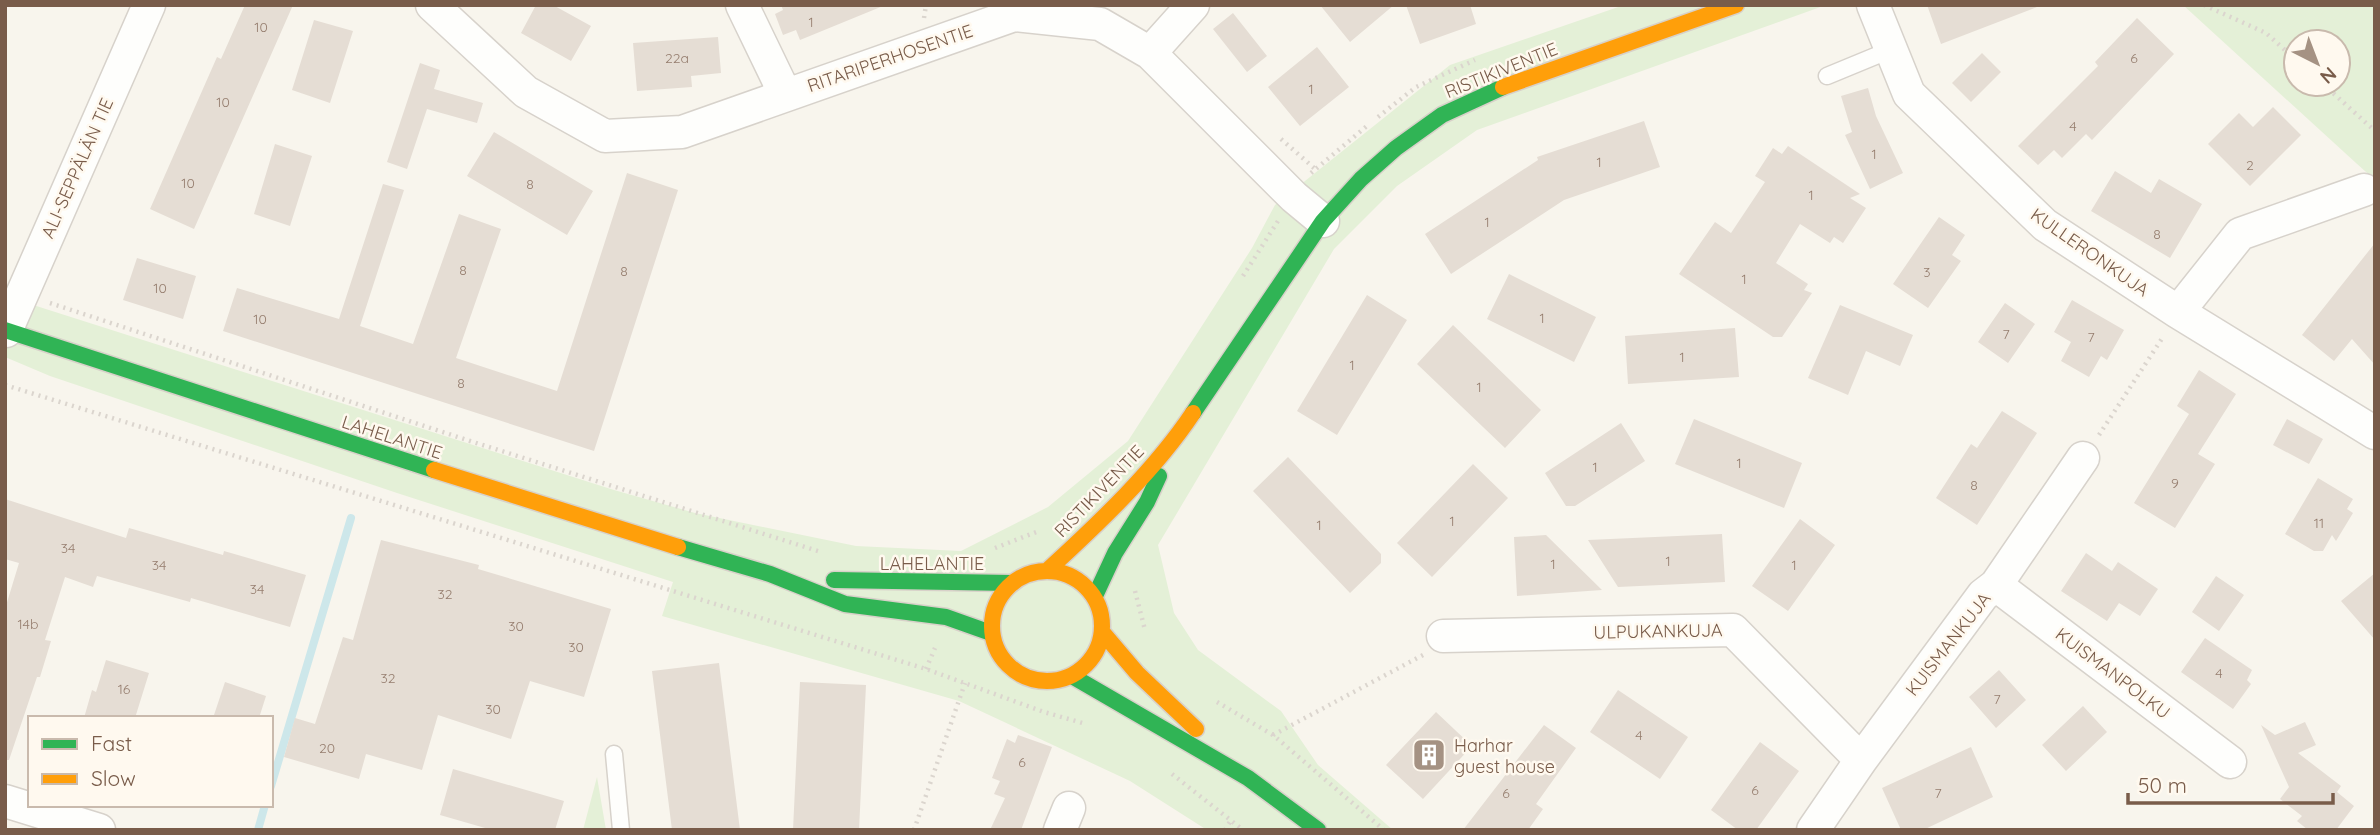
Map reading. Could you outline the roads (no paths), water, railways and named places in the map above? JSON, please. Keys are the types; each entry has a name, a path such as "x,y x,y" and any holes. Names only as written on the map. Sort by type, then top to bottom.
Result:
{"main road":[{"name":"RISTIKIVENTIE","path":"1049,569 1087,534 1176,439 1323,221 1362,179 1396,148 1442,115 1497,89 1736,5"},
{"name":"LAHELANTIE","path":"6,331 675,547 770,574 845,604 946,617 991,634"},
{"name":"RISTIKIVENTIE","path":"1096,596 1115,553 1147,502 1176,439"},
{"path":"1049,569 1076,577 1096,596 1102,614 1103,633 1093,658 1072,676 1055,681 1038,681 1021,675 1007,664 997,650 991,634 994,606 1010,583 1029,572 1049,569"},
{"name":"LAHELANTIE","path":"770,574 853,582 1010,583"},
{"path":"1103,633 1137,673 1248,778"},
{"path":"1072,676 1248,778 1318,830"}],"street":[{"name":"ALI-SEPPÄLÄN TIE","path":"6,331 149,5"},
{"name":"RITARIPERHOSENTIE","path":"432,5 526,92 605,136 682,132 1014,15 1100,24 1150,53 1294,197 1323,221"},
{"path":"742,5 785,94"},
{"path":"1150,53 1193,5"},
{"name":"KULLERONKUJA","path":"1873,5 1909,94 2045,225 2178,312 2375,433"},
{"path":"2178,312 2240,234 2364,190"},
{"name":"KUISMANKUJA","path":"1814,830 1861,760 1983,595 1996,585 2083,458"},
{"name":"KUISMANPOLKU","path":"1996,585 2230,762"},
{"name":"ULPUKANKUJA","path":"1443,636 1733,629 1861,760"},
{"path":"5,801 99,830"}],"lane":[{"path":"1827,76 1890,50"},
{"path":"614,754 621,830"}],"waterway":[{"path":"273,779 351,518"},
{"path":"258,830 264,807"}],"place":[{"name":"Harhar guest house","path":"1429,755"}]}
